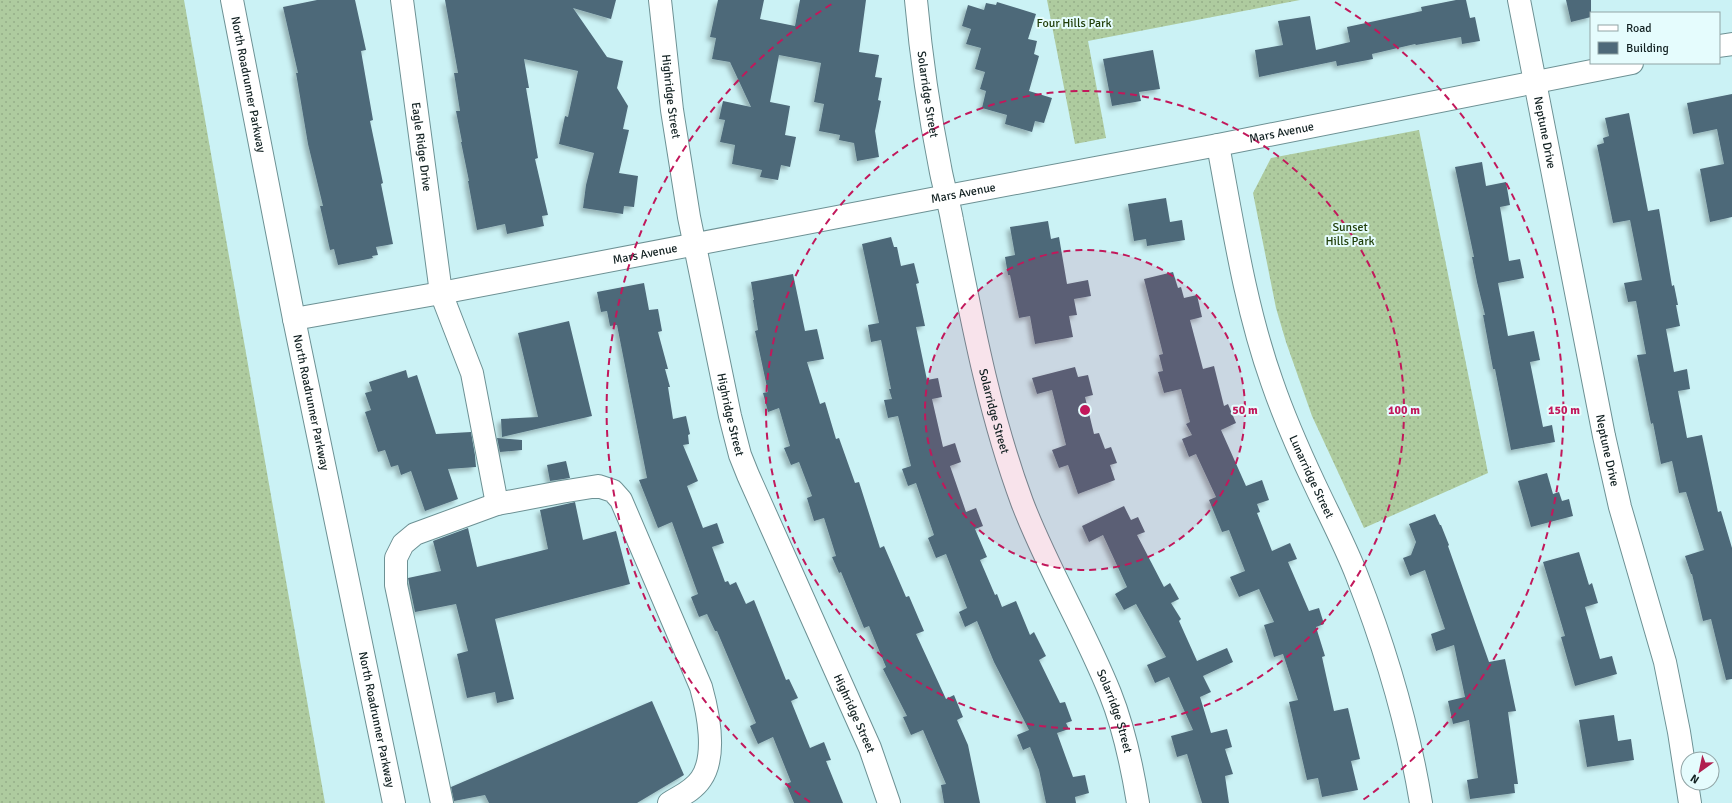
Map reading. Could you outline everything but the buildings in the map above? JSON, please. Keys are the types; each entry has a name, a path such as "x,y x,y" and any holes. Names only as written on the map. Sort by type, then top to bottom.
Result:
{"street":[{"name":"North Roadrunner Parkway","path":"232,0 294,319 394,803"},
{"name":"Eagle Ridge Drive","path":"402,0 441,293 472,373 497,504"},
{"name":"Highridge Street","path":"660,0 672,110 689,217 730,416 740,455 870,748 889,803"},
{"name":"Solarridge Street","path":"916,0 923,65 939,164 947,196 976,342 1008,460 1022,503 1044,554 1110,693 1127,749 1138,803"},
{"name":"Neptune Drive","path":"1519,0 1605,444 1620,507 1665,662 1679,732 1690,803"},
{"path":"1720,46 1732,44"},
{"name":"Mars Avenue","path":"294,319 441,293 1218,145 1627,64"},
{"name":"Lunarridge Street","path":"1218,145 1243,279 1262,351 1296,442 1357,575 1388,661 1409,743 1420,803"},
{"path":"442,803 396,585 396,558 403,544 415,534 497,504 598,486 613,491 621,500 701,687 708,712 710,759 701,779 691,790 668,803"}],"green space":[{"path":"0,0 184,0 325,803 0,803"},
{"name":"Four Hills Park","path":"1047,0 1300,0 1088,41 1106,138 1075,144"},
{"name":"Sunset Hills Park","path":"1419,130 1488,473 1364,528 1312,416 1286,342 1276,308 1253,193 1271,158"}]}
